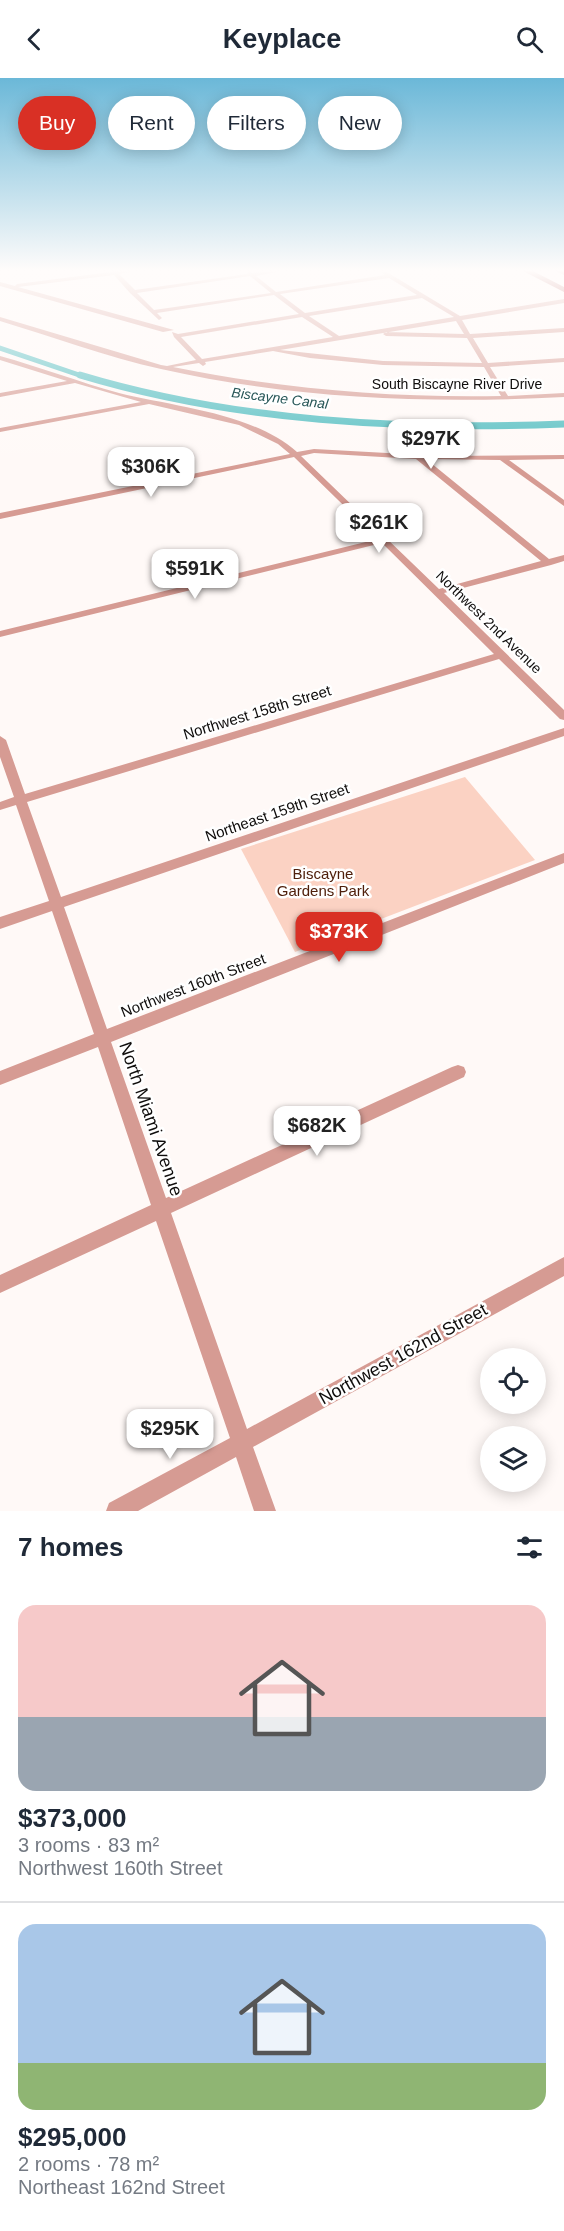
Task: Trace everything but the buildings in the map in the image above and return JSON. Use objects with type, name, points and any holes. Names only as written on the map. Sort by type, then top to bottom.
[{"type":"street","name":"South Biscayne River Drive","points":[[61,337],[163,367],[217,378],[363,396],[431,399],[564,395]]},
{"type":"street","points":[[177,337],[217,378]]},
{"type":"street","points":[[163,367],[336,337]]},
{"type":"street","points":[[470,337],[506,398]]},
{"type":"street","points":[[266,349],[342,360],[486,365],[564,360]]},
{"type":"street","name":"Northwest 2nd Avenue","points":[[0,358],[75,382],[226,419],[260,431],[280,442],[296,454],[564,716]]},
{"type":"street","points":[[0,363],[11,362]]},
{"type":"street","points":[[0,395],[75,382]]},
{"type":"street","points":[[0,430],[152,402]]},
{"type":"street","points":[[0,516],[317,451],[418,457],[564,457]]},
{"type":"street","points":[[418,457],[548,563]]},
{"type":"street","points":[[502,458],[564,504]]},
{"type":"street","points":[[0,634],[384,540]]},
{"type":"street","points":[[437,592],[564,558]]},
{"type":"street","name":"Northwest 158th Street","points":[[0,806],[501,655]]},
{"type":"street","name":"Northeast 159th Street","points":[[0,923],[564,732]]},
{"type":"street","name":"North Miami Avenue","points":[[0,740],[265,1511]]},
{"type":"street","name":"Northwest 160th Street","points":[[0,1078],[564,858]]},
{"type":"street","points":[[0,1284],[458,1072]]},
{"type":"street","name":"Northwest 162nd Street","points":[[117,1511],[564,1266]]},
{"type":"green space","name":"Biscayne Gardens Park","points":[[465,777],[535,860],[295,952],[241,849]]},
{"type":"waterway","name":"Biscayne Canal","points":[[0,348],[85,377]]},
{"type":"waterway","name":"Biscayne Canal","points":[[80,375],[139,391],[259,413],[381,424],[503,426],[564,424]]}]
